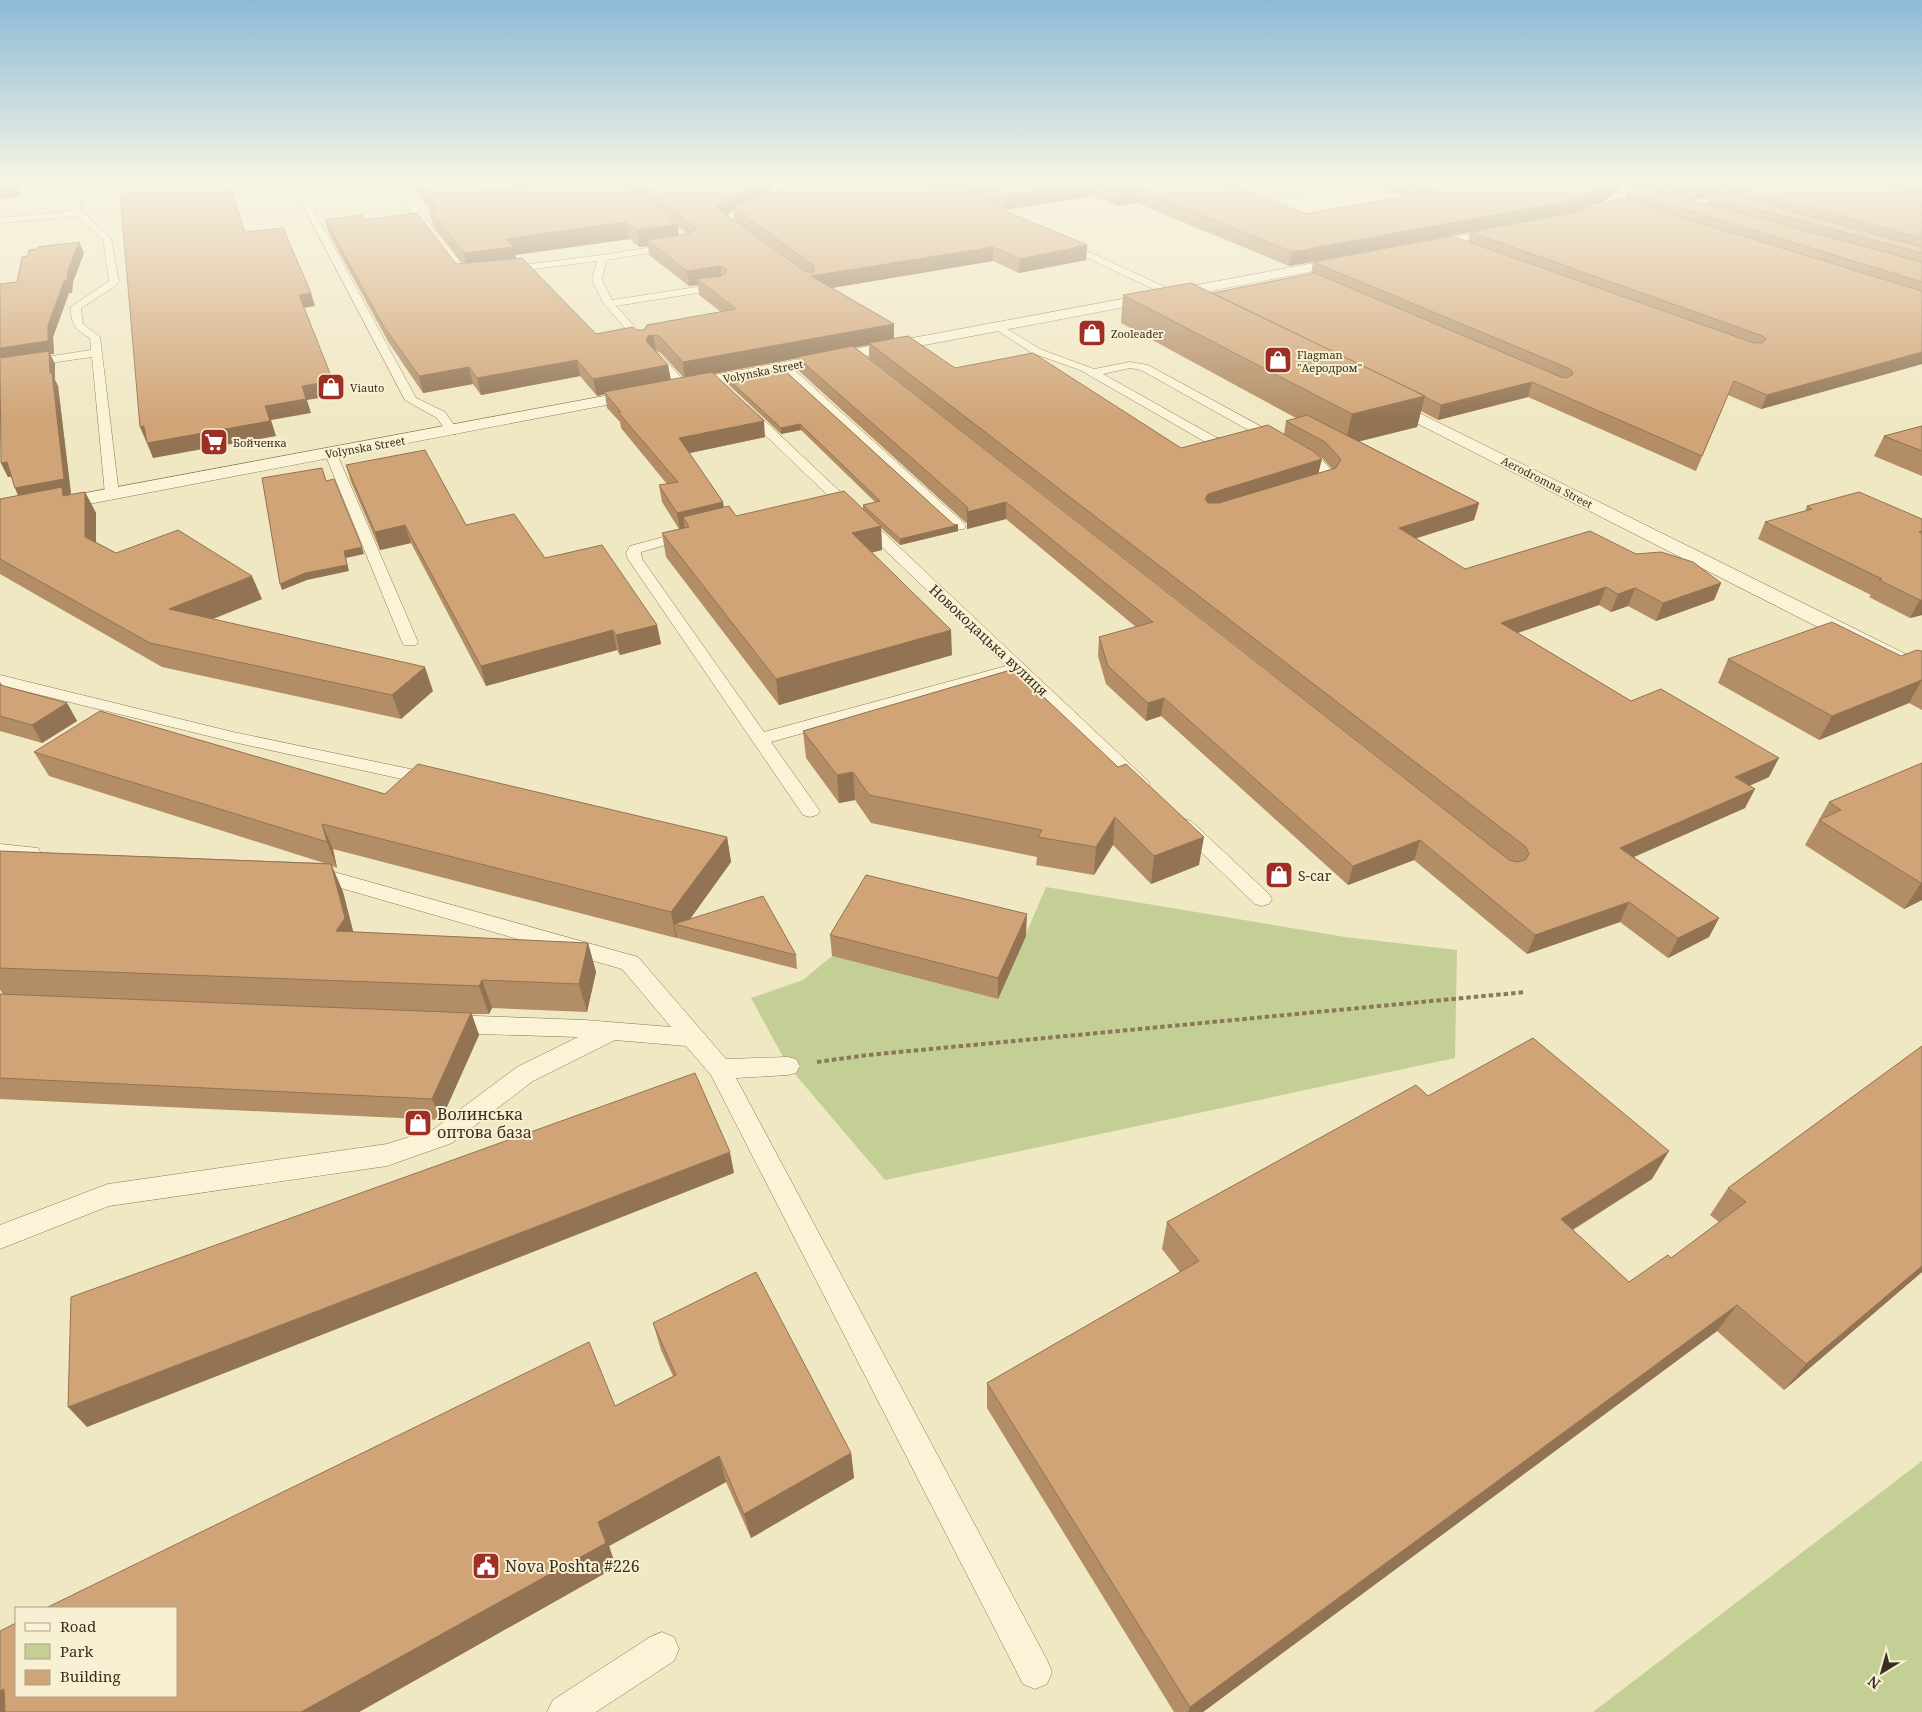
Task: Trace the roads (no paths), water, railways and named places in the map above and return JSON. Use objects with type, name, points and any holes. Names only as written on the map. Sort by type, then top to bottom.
[{"type":"street","name":"Volynska Street","points":[[0,515],[1350,261]]},
{"type":"street","points":[[1172,294],[1200,308]]},
{"type":"street","name":"Aerodromna Street","points":[[1370,393],[1922,671]]},
{"type":"lane","points":[[111,261],[114,282],[76,306],[77,325],[95,337],[112,494]]},
{"type":"lane","points":[[336,261],[411,400],[441,415],[452,431]]},
{"type":"lane","points":[[493,272],[579,261]]},
{"type":"lane","points":[[601,261],[597,280],[609,304],[643,342]]},
{"type":"lane","points":[[1101,261],[1172,294]]},
{"type":"lane","points":[[1292,272],[1307,278]]},
{"type":"lane","points":[[609,304],[722,286]]},
{"type":"lane","points":[[999,327],[1036,351],[1092,372],[1213,442],[1231,443],[1268,435]]},
{"type":"lane","points":[[0,367],[96,353]]},
{"type":"lane","points":[[855,354],[869,365]]},
{"type":"lane","points":[[656,356],[683,386]]},
{"type":"lane","points":[[1092,372],[1130,365],[1144,367],[1316,462],[1329,475],[1326,480],[1299,488]]},
{"type":"lane","points":[[785,367],[959,526]]},
{"type":"lane","name":"Новокодацька вулиця","points":[[715,380],[1154,797]]},
{"type":"lane","points":[[331,454],[410,642]]},
{"type":"lane","points":[[821,503],[840,499]]},
{"type":"lane","points":[[708,530],[643,546],[635,549],[633,553],[810,811]]},
{"type":"lane","points":[[760,739],[1018,668]]},
{"type":"lane","points":[[0,680],[233,737],[447,783]]},
{"type":"lane","points":[[1176,818],[1262,899]]},
{"type":"lane","points":[[0,851],[50,855]]},
{"type":"lane","points":[[287,874],[327,877],[630,963],[720,1069],[1035,1672]]},
{"type":"lane","points":[[426,1023],[612,1031],[691,1037]]},
{"type":"lane","points":[[0,1237],[108,1195],[387,1155],[406,1149],[443,1136],[524,1074],[612,1031]]},
{"type":"lane","points":[[720,1069],[788,1066]]},
{"type":"lane","points":[[566,1712],[662,1648]]},
{"type":"place","name":"Zooleader","points":[[1092,333]]},
{"type":"place","name":"Flagman \"Аеродром\"","points":[[1278,360]]},
{"type":"place","name":"Viauto","points":[[331,387]]},
{"type":"place","name":"Бойченка","points":[[214,442]]},
{"type":"place","name":"S-car","points":[[1279,875]]},
{"type":"place","name":"Волинська оптова база","points":[[418,1123]]},
{"type":"place","name":"Nova Poshta #226","points":[[486,1566]]}]
